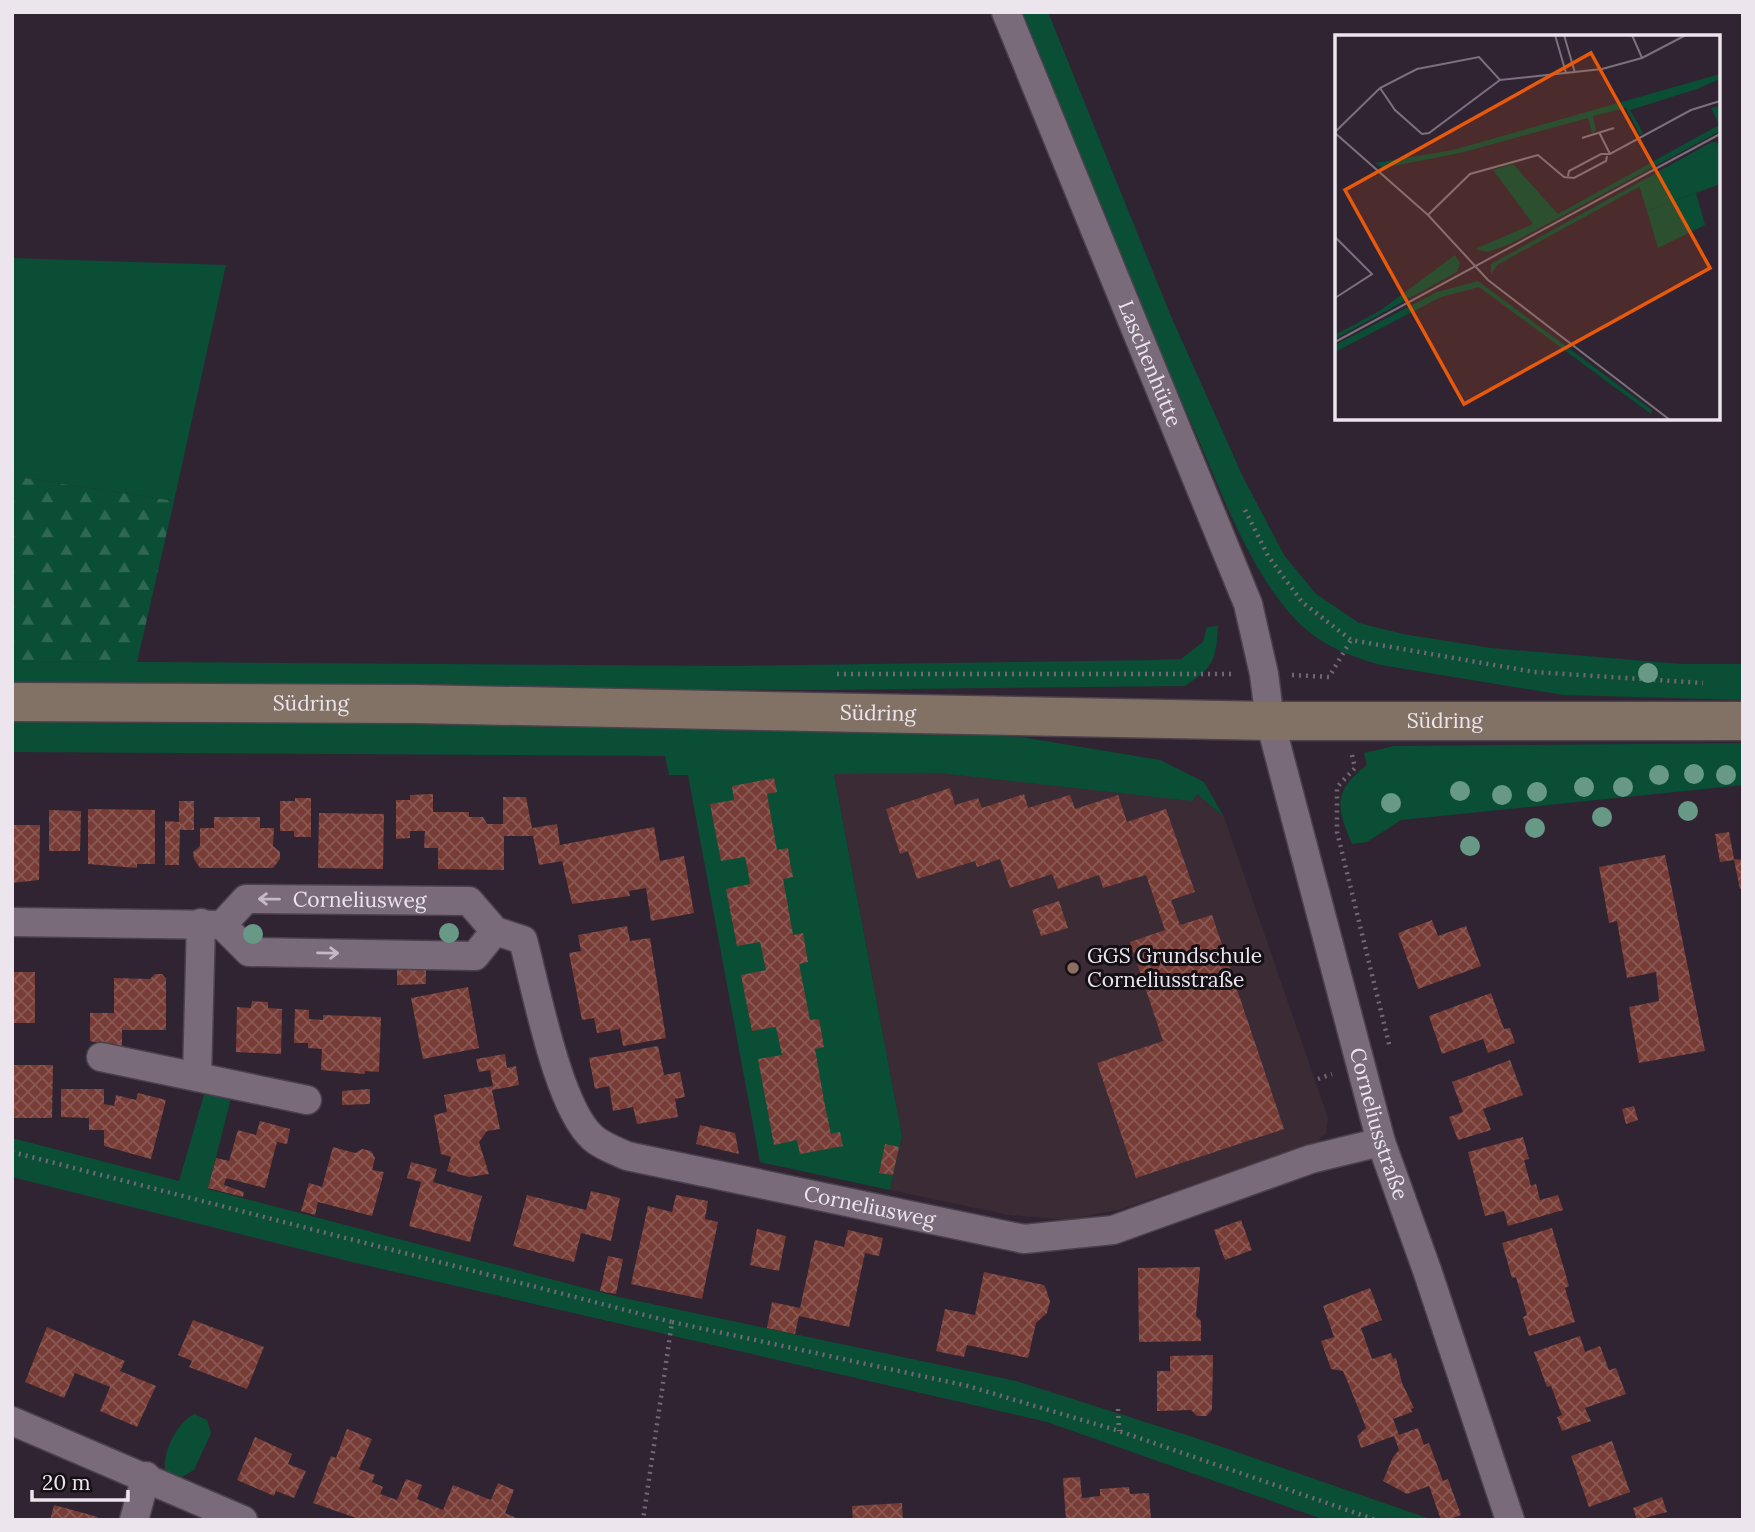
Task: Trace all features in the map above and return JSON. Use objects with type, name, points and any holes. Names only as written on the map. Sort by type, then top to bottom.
[{"type":"main road","name":"Südring","points":[[12,702],[415,704],[1270,721],[1743,721]]},
{"type":"street","name":"Laschenhütte","points":[[1006,12],[1248,604],[1264,674],[1270,721]]},
{"type":"street","name":"Corneliusstraße","points":[[1270,721],[1381,1142],[1428,1273],[1510,1520]]},
{"type":"street","name":"Corneliusweg","points":[[211,924],[246,899],[469,901],[495,931],[523,940],[562,1083],[577,1119],[594,1139],[627,1156],[1024,1239],[1114,1230],[1311,1159],[1381,1142]]},
{"type":"street","points":[[12,922],[211,924],[249,952],[475,956],[495,931]]},
{"type":"street","points":[[197,1077],[211,924]]},
{"type":"street","points":[[101,1057],[307,1100]]},
{"type":"street","points":[[12,1421],[146,1476],[191,1509],[243,1520]]},
{"type":"street","points":[[134,1520],[146,1476]]},
{"type":"path","points":[[1350,640],[1534,672],[1714,683]]},
{"type":"path","points":[[1318,1079],[1392,1056],[1338,832],[1337,788],[1355,768],[1329,677]]},
{"type":"path","points":[[12,1152],[672,1322],[968,1386],[1119,1431],[1376,1520]]},
{"type":"path","points":[[643,1520],[672,1322]]},
{"type":"path","points":[[1118,1409],[1119,1431]]},
{"type":"shaded area","name":"GGS Grundschule Corneliusstraße","points":[[834,773],[939,773],[1197,794],[1224,817],[1328,1118],[1326,1133],[1316,1143],[1122,1209],[1066,1220],[1009,1215],[890,1190],[902,1136]]},
{"type":"green space","points":[[1019,12],[1048,12],[1170,314],[1243,477],[1284,555],[1316,594],[1359,623],[1403,634],[1491,648],[1681,664],[1743,664],[1743,700],[1563,695],[1381,665],[1354,657],[1330,645],[1297,621],[1258,568],[1234,522],[1126,272]]},
{"type":"green space","points":[[12,258],[226,265],[174,501],[12,476]]},
{"type":"green space","points":[[12,476],[174,501],[137,662],[12,661]]},
{"type":"green space","points":[[1218,626],[1212,662],[1185,686],[819,690],[12,685],[12,661],[735,666],[1181,659],[1203,642],[1207,627]]},
{"type":"green space","points":[[12,718],[693,722],[1021,737],[1160,760],[1204,782],[1224,817],[1197,794],[1192,801],[939,773],[834,774],[902,1136],[890,1190],[760,1162],[688,775],[669,775],[665,756],[12,752]]},
{"type":"green space","points":[[1743,743],[1743,785],[1401,820],[1367,842],[1352,844],[1341,810],[1343,792],[1348,783],[1367,765],[1364,753],[1394,746]]},
{"type":"green space","points":[[206,1088],[232,1094],[208,1189],[619,1297],[1016,1381],[1202,1440],[1433,1520],[1325,1520],[1047,1422],[352,1262],[12,1177],[12,1138],[179,1181]]},
{"type":"green space","points":[[194,1414],[207,1420],[211,1433],[194,1470],[182,1477],[165,1470],[166,1454],[177,1431]]},
{"type":"building","points":[[774,778],[777,792],[767,794],[777,850],[788,848],[793,877],[783,879],[793,935],[803,933],[808,962],[799,964],[810,1020],[819,1019],[824,1047],[815,1049],[825,1106],[831,1134],[840,1132],[843,1146],[800,1154],[797,1140],[774,1145],[758,1059],[782,1055],[776,1027],[752,1031],[741,975],[766,970],[760,942],[737,946],[726,889],[750,884],[748,871],[745,857],[721,861],[710,804],[734,800],[732,786]]},
{"type":"building","points":[[950,788],[955,805],[978,798],[982,808],[1024,794],[1028,808],[1070,795],[1075,809],[1118,795],[1127,822],[1166,809],[1195,892],[1171,900],[1180,925],[1212,915],[1284,1129],[1136,1178],[1097,1063],[1163,1041],[1130,942],[1165,930],[1146,875],[1103,888],[1099,875],[1058,889],[1052,874],[1010,888],[1000,859],[977,867],[975,861],[917,879],[908,851],[900,854],[886,809]]},
{"type":"building","points":[[433,794],[433,812],[469,812],[469,817],[483,817],[487,824],[503,824],[503,797],[526,797],[532,828],[557,824],[560,845],[654,827],[660,861],[684,856],[694,913],[651,921],[646,888],[629,891],[630,896],[572,904],[562,861],[539,865],[533,836],[504,836],[504,870],[438,869],[438,848],[424,848],[425,831],[410,831],[410,838],[396,839],[396,800],[410,800],[410,795]]},
{"type":"building","points":[[295,798],[311,798],[311,837],[294,837],[294,831],[280,831],[280,801],[295,801]]},
{"type":"building","points":[[179,801],[194,801],[194,830],[180,830],[179,865],[165,865],[165,821],[179,822]]},
{"type":"building","points":[[88,809],[155,810],[155,864],[137,864],[137,868],[88,864]]},
{"type":"building","points":[[49,810],[81,811],[80,851],[49,851]]},
{"type":"building","points":[[319,813],[384,814],[383,869],[318,868]]},
{"type":"building","points":[[214,817],[260,817],[260,828],[274,828],[273,846],[280,852],[280,859],[273,868],[200,868],[193,852],[200,846],[200,828],[214,828]]},
{"type":"building","points":[[12,825],[40,825],[39,880],[12,883]]},
{"type":"building","points":[[1729,832],[1734,859],[1743,860],[1743,889],[1740,889],[1734,860],[1720,862],[1715,834]]},
{"type":"building","points":[[1665,855],[1705,1051],[1639,1063],[1629,1007],[1659,1001],[1656,972],[1627,978],[1617,921],[1609,923],[1599,867]]},
{"type":"building","points":[[1059,901],[1068,928],[1041,936],[1032,910]]},
{"type":"building","points":[[1432,920],[1438,936],[1466,926],[1481,966],[1418,989],[1398,933]]},
{"type":"building","points":[[627,926],[630,941],[650,938],[666,1038],[623,1046],[620,1029],[597,1033],[594,1018],[582,1020],[569,953],[581,951],[578,935]]},
{"type":"building","points":[[397,970],[426,970],[426,984],[397,985]]},
{"type":"building","points":[[12,972],[35,972],[35,1023],[12,1023]]},
{"type":"building","points":[[155,974],[162,974],[166,979],[166,1030],[122,1030],[122,1048],[90,1041],[90,1013],[114,1013],[114,978],[150,979]]},
{"type":"building","points":[[468,987],[479,1048],[423,1059],[411,998]]},
{"type":"building","points":[[1491,993],[1504,1029],[1510,1028],[1515,1043],[1488,1053],[1483,1039],[1442,1054],[1429,1016]]},
{"type":"building","points":[[252,1001],[268,1002],[268,1008],[282,1009],[281,1054],[236,1052],[237,1007],[251,1008]]},
{"type":"building","points":[[295,1009],[309,1010],[309,1019],[323,1020],[323,1015],[381,1017],[379,1072],[365,1071],[365,1074],[321,1070],[322,1049],[308,1048],[308,1043],[294,1043]]},
{"type":"building","points":[[658,1046],[664,1075],[680,1072],[685,1097],[675,1099],[678,1117],[637,1124],[633,1107],[613,1111],[609,1086],[595,1089],[589,1058]]},
{"type":"building","points":[[505,1054],[507,1068],[516,1066],[519,1085],[492,1090],[500,1129],[487,1131],[479,1142],[489,1174],[469,1177],[447,1171],[451,1157],[441,1154],[434,1115],[447,1112],[444,1095],[493,1086],[490,1070],[479,1072],[476,1059]]},
{"type":"building","points":[[1510,1060],[1523,1095],[1483,1109],[1491,1130],[1458,1140],[1449,1117],[1463,1112],[1452,1082]]},
{"type":"building","points":[[12,1065],[53,1065],[52,1118],[12,1118]]},
{"type":"building","points":[[61,1089],[104,1089],[104,1104],[114,1106],[116,1095],[136,1100],[138,1093],[166,1100],[151,1159],[104,1146],[104,1130],[89,1130],[89,1118],[61,1117]]},
{"type":"building","points":[[370,1089],[370,1104],[342,1105],[342,1091]]},
{"type":"building","points":[[1634,1106],[1638,1120],[1626,1124],[1622,1109]]},
{"type":"building","points":[[260,1121],[290,1129],[287,1144],[277,1142],[265,1188],[226,1178],[224,1185],[244,1192],[243,1197],[208,1188],[216,1158],[229,1161],[238,1130],[256,1135]]},
{"type":"building","points":[[700,1125],[735,1133],[739,1154],[696,1144]]},
{"type":"building","points":[[1523,1137],[1529,1159],[1524,1160],[1531,1186],[1536,1184],[1540,1200],[1558,1195],[1563,1210],[1508,1226],[1504,1211],[1485,1216],[1468,1152]]},
{"type":"building","points":[[885,1144],[899,1147],[893,1175],[879,1173]]},
{"type":"building","points":[[333,1147],[355,1153],[362,1149],[371,1151],[375,1158],[372,1170],[384,1172],[372,1216],[318,1202],[315,1215],[301,1211],[309,1183],[322,1187]]},
{"type":"building","points":[[411,1162],[437,1169],[433,1182],[482,1196],[470,1242],[409,1226],[421,1182],[407,1178]]},
{"type":"building","points":[[591,1191],[620,1198],[611,1241],[581,1233],[574,1262],[513,1246],[527,1195],[586,1210]]},
{"type":"building","points":[[676,1195],[708,1201],[705,1219],[718,1222],[702,1299],[631,1284],[648,1206],[672,1212]]},
{"type":"building","points":[[1241,1220],[1252,1250],[1225,1260],[1214,1230]]},
{"type":"building","points":[[1552,1228],[1569,1286],[1565,1288],[1575,1322],[1529,1336],[1523,1317],[1527,1315],[1516,1277],[1512,1278],[1502,1243]]},
{"type":"building","points":[[757,1229],[786,1236],[779,1271],[750,1265]]},
{"type":"building","points":[[848,1230],[883,1238],[879,1256],[865,1253],[849,1327],[799,1316],[795,1334],[767,1328],[772,1302],[800,1308],[815,1240],[844,1247]]},
{"type":"building","points":[[608,1256],[623,1259],[616,1294],[600,1291]]},
{"type":"building","points":[[1200,1267],[1196,1316],[1201,1321],[1201,1341],[1139,1342],[1138,1268]]},
{"type":"building","points":[[984,1272],[1044,1285],[1050,1301],[1047,1313],[1036,1323],[1028,1358],[967,1345],[964,1357],[936,1351],[945,1309],[975,1315]]},
{"type":"building","points":[[1370,1288],[1382,1320],[1361,1328],[1372,1359],[1391,1353],[1393,1359],[1396,1358],[1402,1383],[1414,1408],[1411,1409],[1412,1412],[1393,1419],[1399,1435],[1418,1428],[1424,1445],[1429,1443],[1443,1481],[1448,1479],[1461,1515],[1448,1520],[1441,1520],[1429,1486],[1407,1494],[1383,1481],[1393,1457],[1399,1450],[1394,1436],[1361,1448],[1357,1436],[1366,1428],[1343,1371],[1331,1369],[1321,1341],[1334,1337],[1323,1306]]},
{"type":"building","points":[[193,1320],[264,1347],[247,1389],[189,1367],[192,1361],[178,1355]]},
{"type":"building","points":[[47,1327],[125,1361],[120,1371],[156,1386],[137,1427],[100,1411],[110,1387],[75,1373],[64,1398],[25,1382]]},
{"type":"building","points":[[1580,1336],[1585,1352],[1600,1346],[1609,1370],[1616,1368],[1626,1394],[1585,1408],[1591,1421],[1562,1431],[1557,1417],[1562,1415],[1551,1386],[1547,1387],[1534,1352]]},
{"type":"building","points":[[1213,1355],[1212,1410],[1206,1416],[1197,1416],[1191,1410],[1157,1411],[1157,1371],[1170,1371],[1170,1356]]},
{"type":"building","points":[[347,1429],[372,1439],[359,1469],[375,1475],[372,1482],[383,1487],[380,1494],[397,1500],[406,1479],[422,1485],[417,1499],[443,1510],[453,1485],[491,1500],[498,1483],[514,1490],[505,1513],[521,1520],[362,1520],[313,1503],[331,1456],[336,1458]]},
{"type":"building","points":[[255,1437],[292,1454],[288,1464],[306,1471],[294,1498],[276,1491],[274,1496],[237,1480]]},
{"type":"building","points":[[1612,1441],[1630,1492],[1589,1507],[1571,1456]]},
{"type":"building","points":[[1080,1477],[1082,1498],[1100,1496],[1100,1489],[1129,1487],[1130,1494],[1149,1493],[1151,1520],[1066,1520],[1063,1478]]},
{"type":"building","points":[[1662,1497],[1667,1512],[1637,1520],[1633,1508]]},
{"type":"building","points":[[902,1503],[903,1520],[853,1520],[852,1506]]},
{"type":"building","points":[[54,1505],[98,1517],[97,1520],[50,1520]]},
{"type":"place","name":"GGS Grundschule Corneliusstraße","points":[[1073,968]]}]
